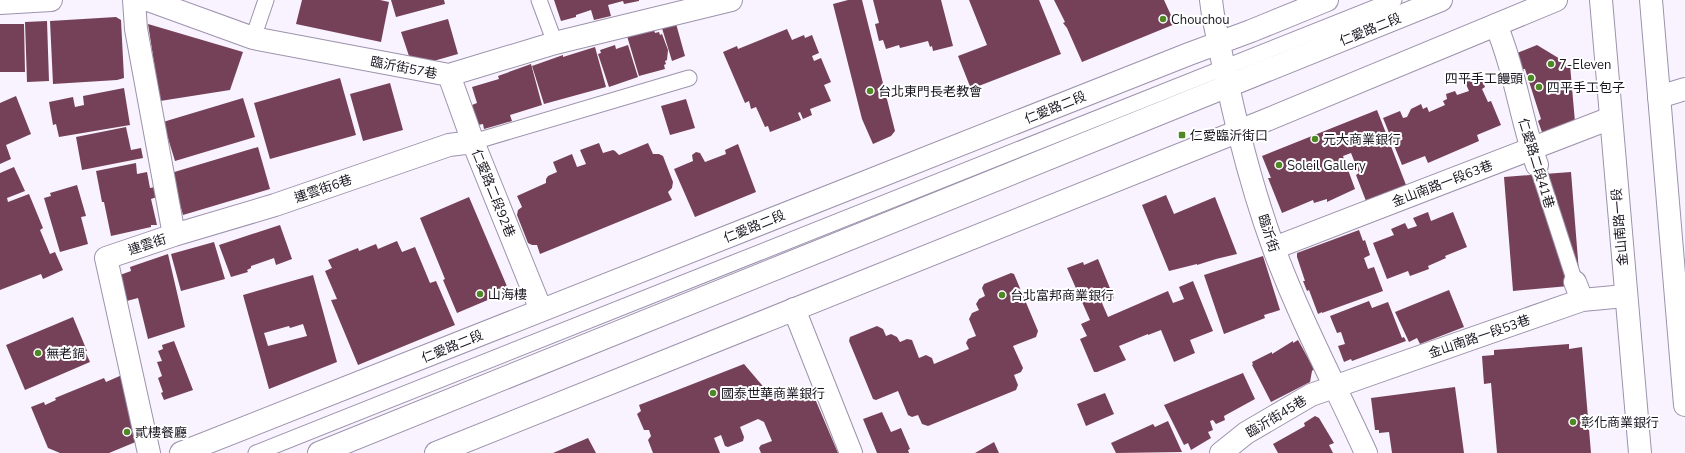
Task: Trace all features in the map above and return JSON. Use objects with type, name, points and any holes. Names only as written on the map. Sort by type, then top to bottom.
[{"type":"main road","points":[[0,3],[51,0]]},
{"type":"main road","name":"連雲街","points":[[134,0],[136,29],[174,235],[106,258],[149,453]]},
{"type":"main road","name":"臨沂街57巷","points":[[148,0],[253,38],[449,75],[555,43],[731,0]]},
{"type":"main road","name":"臨沂街","points":[[1211,0],[1212,15],[1238,131],[1274,248],[1300,314],[1366,453]]},
{"type":"main road","name":"仁愛路二段","points":[[181,453],[1326,0]]},
{"type":"main road","name":"仁愛路二段","points":[[319,453],[1226,77],[1441,0]]},
{"type":"main road","points":[[436,453],[1238,131],[1556,0]]},
{"type":"main road","name":"金山南路一段","points":[[1601,0],[1625,296],[1640,453]]},
{"type":"main road","points":[[1651,0],[1659,97],[1680,283],[1685,405]]},
{"type":"main road","name":"仁愛路二段41巷","points":[[1496,26],[1504,45],[1534,157]]},
{"type":"main road","name":"仁愛路二段92巷","points":[[449,75],[473,142],[541,310]]},
{"type":"main road","points":[[1659,97],[1685,89]]},
{"type":"main road","name":"金山南路一段63巷","points":[[1274,248],[1534,157],[1611,118]]},
{"type":"main road","name":"連雲街6巷","points":[[174,235],[275,205],[449,144],[473,142]]},
{"type":"main road","name":"金山南路一段53巷","points":[[1335,386],[1578,291],[1625,296]]},
{"type":"main road","points":[[794,309],[851,453]]},
{"type":"main road","name":"臨沂街45巷","points":[[1221,453],[1246,433],[1310,395],[1335,386]]},
{"type":"lane","points":[[253,38],[266,0]]},
{"type":"lane","points":[[539,0],[555,43]]},
{"type":"lane","points":[[256,453],[1226,77],[1394,0]]},
{"type":"lane","points":[[473,142],[689,78]]},
{"type":"lane","name":"仁愛路二段41巷","points":[[1534,157],[1578,291]]},
{"type":"building","points":[[302,0],[380,0],[389,2],[381,42],[296,24]]},
{"type":"building","points":[[391,0],[444,0],[445,4],[396,17]]},
{"type":"building","points":[[554,0],[639,1],[624,4],[623,1],[608,5],[611,16],[594,20],[591,10],[576,15],[576,17],[561,21]]},
{"type":"building","name":"台北東門長老教會","points":[[848,0],[862,0],[895,131],[891,136],[873,144],[862,119],[833,4]]},
{"type":"building","points":[[873,0],[941,0],[953,46],[933,51],[932,46],[930,47],[928,41],[900,48],[899,45],[886,49],[883,40],[879,41],[875,24],[879,23]]},
{"type":"building","points":[[969,0],[1039,0],[1061,54],[971,89],[958,56],[987,45]]},
{"type":"building","points":[[1054,0],[1164,0],[1175,24],[1082,62],[1067,28],[1063,23],[1065,22]]},
{"type":"building","points":[[116,17],[121,20],[124,78],[117,80],[53,84],[50,21]]},
{"type":"building","points":[[448,19],[458,54],[430,62],[409,56],[401,32]]},
{"type":"building","points":[[675,20],[685,56],[672,61],[661,25]]},
{"type":"building","points":[[47,21],[49,81],[27,82],[25,22]]},
{"type":"building","points":[[0,24],[24,24],[25,72],[0,72]]},
{"type":"building","points":[[148,24],[243,52],[230,90],[160,101]]},
{"type":"building","points":[[653,27],[655,33],[659,32],[660,35],[662,34],[668,50],[667,60],[665,61],[666,64],[664,65],[665,69],[639,76],[627,36]]},
{"type":"building","points":[[787,29],[792,40],[804,35],[805,38],[812,35],[819,53],[812,56],[814,61],[821,58],[831,82],[824,85],[831,101],[810,109],[812,115],[803,119],[800,112],[798,113],[801,120],[770,132],[768,126],[765,127],[756,107],[751,109],[749,101],[745,103],[723,52],[737,46],[738,49]]},
{"type":"building","points":[[615,45],[616,49],[628,45],[638,77],[609,87],[598,54],[601,53],[600,50]]},
{"type":"building","points":[[1537,45],[1570,65],[1575,122],[1543,135],[1538,121],[1541,119],[1525,69],[1522,69],[1517,53]]},
{"type":"building","points":[[595,47],[606,87],[544,104],[532,66],[563,55],[563,57]]},
{"type":"building","points":[[531,64],[542,105],[510,115],[512,121],[484,129],[483,124],[478,125],[472,105],[477,103],[472,87],[499,79],[498,76]]},
{"type":"building","points":[[1478,73],[1485,87],[1482,89],[1488,102],[1491,101],[1501,125],[1477,135],[1479,141],[1428,163],[1425,156],[1402,165],[1383,118],[1400,111],[1403,118],[1407,117],[1411,109],[1421,104],[1423,109],[1427,107],[1429,112],[1445,105],[1443,101],[1447,99],[1446,94],[1455,91],[1457,95],[1469,91],[1465,82]]},
{"type":"building","points":[[340,78],[356,135],[270,159],[254,103]]},
{"type":"building","points":[[390,83],[403,130],[363,141],[350,94]]},
{"type":"building","points":[[124,88],[130,125],[59,137],[56,124],[53,125],[49,102],[73,97],[75,107],[84,105],[83,96]]},
{"type":"building","points":[[16,96],[31,134],[6,145],[11,159],[0,164],[0,103]]},
{"type":"building","points":[[243,98],[255,137],[175,161],[163,122]]},
{"type":"building","points":[[686,99],[695,128],[670,135],[661,106]]},
{"type":"building","points":[[1377,110],[1406,185],[1366,201],[1356,175],[1359,173],[1351,153],[1343,156],[1355,189],[1327,202],[1327,199],[1314,203],[1313,200],[1282,213],[1268,178],[1271,178],[1262,156]]},
{"type":"building","points":[[126,127],[131,150],[141,148],[143,158],[82,170],[76,137]]},
{"type":"building","points":[[599,143],[603,153],[613,150],[619,155],[648,143],[653,154],[663,156],[673,182],[672,188],[668,192],[672,200],[540,254],[537,245],[528,243],[517,215],[518,210],[522,207],[517,196],[546,183],[548,176],[557,172],[553,162],[572,154],[577,167],[586,164],[580,150]]},
{"type":"building","points":[[738,144],[756,192],[695,217],[674,169],[693,161],[692,155],[696,152],[700,153],[705,162],[726,154],[725,150]]},
{"type":"building","points":[[258,147],[270,189],[183,215],[171,173]]},
{"type":"building","points":[[136,163],[137,174],[147,172],[150,188],[155,187],[157,197],[151,199],[157,225],[151,225],[151,227],[111,236],[96,171]]},
{"type":"building","points":[[14,167],[25,191],[7,198],[8,202],[29,194],[43,228],[40,230],[50,254],[55,252],[63,270],[43,279],[41,274],[0,290],[0,173]]},
{"type":"building","points":[[1571,172],[1580,285],[1513,291],[1504,177]]},
{"type":"building","points":[[77,185],[86,216],[81,217],[88,244],[60,252],[44,198],[51,196],[50,193]]},
{"type":"building","points":[[1166,195],[1174,214],[1215,197],[1237,254],[1169,271],[1142,205]]},
{"type":"building","points":[[469,197],[509,291],[457,313],[420,218]]},
{"type":"building","points":[[1428,212],[1431,221],[1453,212],[1467,247],[1445,256],[1446,258],[1428,266],[1429,269],[1410,276],[1408,271],[1387,279],[1373,243],[1394,235],[1391,229],[1405,223],[1408,229],[1417,226],[1413,218]]},
{"type":"building","points":[[280,225],[292,259],[276,265],[274,258],[251,266],[251,268],[247,270],[248,272],[231,277],[219,245]]},
{"type":"building","points":[[1359,230],[1363,241],[1365,240],[1370,255],[1364,258],[1368,269],[1374,267],[1383,291],[1318,314],[1309,290],[1307,291],[1303,281],[1305,281],[1297,253]]},
{"type":"building","points":[[397,241],[402,252],[415,247],[430,283],[436,281],[455,325],[358,365],[331,300],[337,299],[325,271],[332,268],[328,260],[358,248],[359,251],[376,244],[378,249]]},
{"type":"building","points":[[214,242],[225,279],[181,291],[171,254]]},
{"type":"building","points":[[168,254],[185,327],[148,339],[138,298],[123,302],[120,275],[131,271],[130,267]]},
{"type":"building","points":[[1263,256],[1280,310],[1264,315],[1265,318],[1224,334],[1204,275]]},
{"type":"building","points":[[1098,259],[1114,298],[1102,303],[1108,317],[1168,291],[1173,303],[1184,299],[1179,287],[1193,281],[1213,331],[1190,340],[1195,353],[1174,362],[1161,330],[1148,334],[1119,346],[1126,360],[1094,372],[1080,339],[1087,336],[1081,324],[1090,320],[1067,268],[1083,262],[1084,265]]},
{"type":"building","points":[[1011,273],[1014,274],[1038,331],[1036,337],[1013,346],[1023,368],[1021,372],[1014,375],[1018,385],[1016,390],[928,426],[922,424],[918,415],[912,417],[908,415],[898,391],[876,400],[873,399],[849,341],[850,337],[877,326],[883,329],[886,336],[891,334],[897,337],[900,342],[907,339],[912,340],[919,358],[926,355],[932,358],[934,364],[969,349],[966,343],[968,339],[976,336],[969,319],[972,313],[979,310],[976,304],[979,299],[985,296],[982,288],[984,284]]},
{"type":"building","points":[[313,275],[337,362],[269,389],[243,295]],"holes":[[[303,324],[307,336],[268,346],[264,333]]]},
{"type":"building","points":[[1449,290],[1464,327],[1420,344],[1417,338],[1409,342],[1395,312]]},
{"type":"building","points":[[1369,301],[1372,308],[1388,302],[1402,338],[1404,337],[1406,341],[1352,361],[1351,359],[1344,362],[1338,346],[1345,344],[1341,332],[1337,333],[1330,316]]},
{"type":"building","points":[[73,317],[90,362],[25,390],[6,345]]},
{"type":"building","points":[[1298,340],[1314,369],[1312,371],[1310,382],[1271,402],[1252,365],[1252,362],[1272,352],[1272,354],[1293,341],[1293,343]]},
{"type":"building","points":[[174,341],[193,390],[164,400],[158,378],[162,376],[157,362],[162,361],[158,351],[163,349],[162,345]]},
{"type":"building","points":[[1569,344],[1569,349],[1582,347],[1591,453],[1497,453],[1491,383],[1484,384],[1482,356],[1494,355],[1494,350]]},
{"type":"building","points":[[744,364],[767,391],[778,395],[777,396],[813,394],[838,453],[761,453],[759,448],[761,445],[772,441],[764,422],[758,419],[740,427],[744,437],[743,441],[728,447],[725,446],[721,435],[714,438],[720,453],[653,453],[648,440],[651,436],[649,430],[644,430],[637,414],[641,411],[639,405]]},
{"type":"building","points":[[1243,373],[1255,399],[1224,416],[1225,420],[1216,424],[1213,420],[1210,421],[1213,430],[1208,432],[1211,438],[1191,450],[1188,443],[1184,445],[1164,405]]},
{"type":"building","points":[[122,375],[138,441],[109,453],[60,453],[48,448],[31,407],[44,402],[45,405],[56,400],[55,398],[104,378],[106,382]]},
{"type":"building","points":[[1455,387],[1464,453],[1392,453],[1389,432],[1379,433],[1379,430],[1375,430],[1371,398]]},
{"type":"building","points":[[1105,393],[1114,414],[1086,426],[1077,404]]},
{"type":"building","points":[[882,412],[891,432],[901,428],[910,449],[908,450],[909,453],[877,453],[863,419]]},
{"type":"building","points":[[1315,416],[1319,418],[1334,443],[1329,445],[1333,453],[1278,453],[1273,444],[1305,426],[1304,423]]},
{"type":"building","points":[[1168,421],[1182,452],[1116,453],[1111,443],[1153,424],[1155,427]]},
{"type":"building","points":[[588,438],[596,453],[553,453]]},
{"type":"building","points":[[994,442],[999,453],[975,453]]},
{"type":"place","name":"Chouchou","points":[[1163,19]]},
{"type":"place","name":"7-Eleven","points":[[1551,64]]},
{"type":"place","name":"四平手工饅頭","points":[[1531,78]]},
{"type":"place","name":"四平手工包子","points":[[1539,87]]},
{"type":"place","name":"台北東門長老教會","points":[[870,91]]},
{"type":"place","name":"仁愛臨沂街口","points":[[1182,135]]},
{"type":"place","name":"元大商業銀行","points":[[1315,139]]},
{"type":"place","name":"Soleil Gallery","points":[[1279,165]]},
{"type":"place","name":"山海樓","points":[[480,294]]},
{"type":"place","name":"台北富邦商業銀行","points":[[1002,295]]},
{"type":"place","name":"無老鍋","points":[[38,353]]},
{"type":"place","name":"國泰世華商業銀行","points":[[713,393]]},
{"type":"place","name":"彰化商業銀行","points":[[1573,422]]},
{"type":"place","name":"貳樓餐廳","points":[[127,432]]}]
